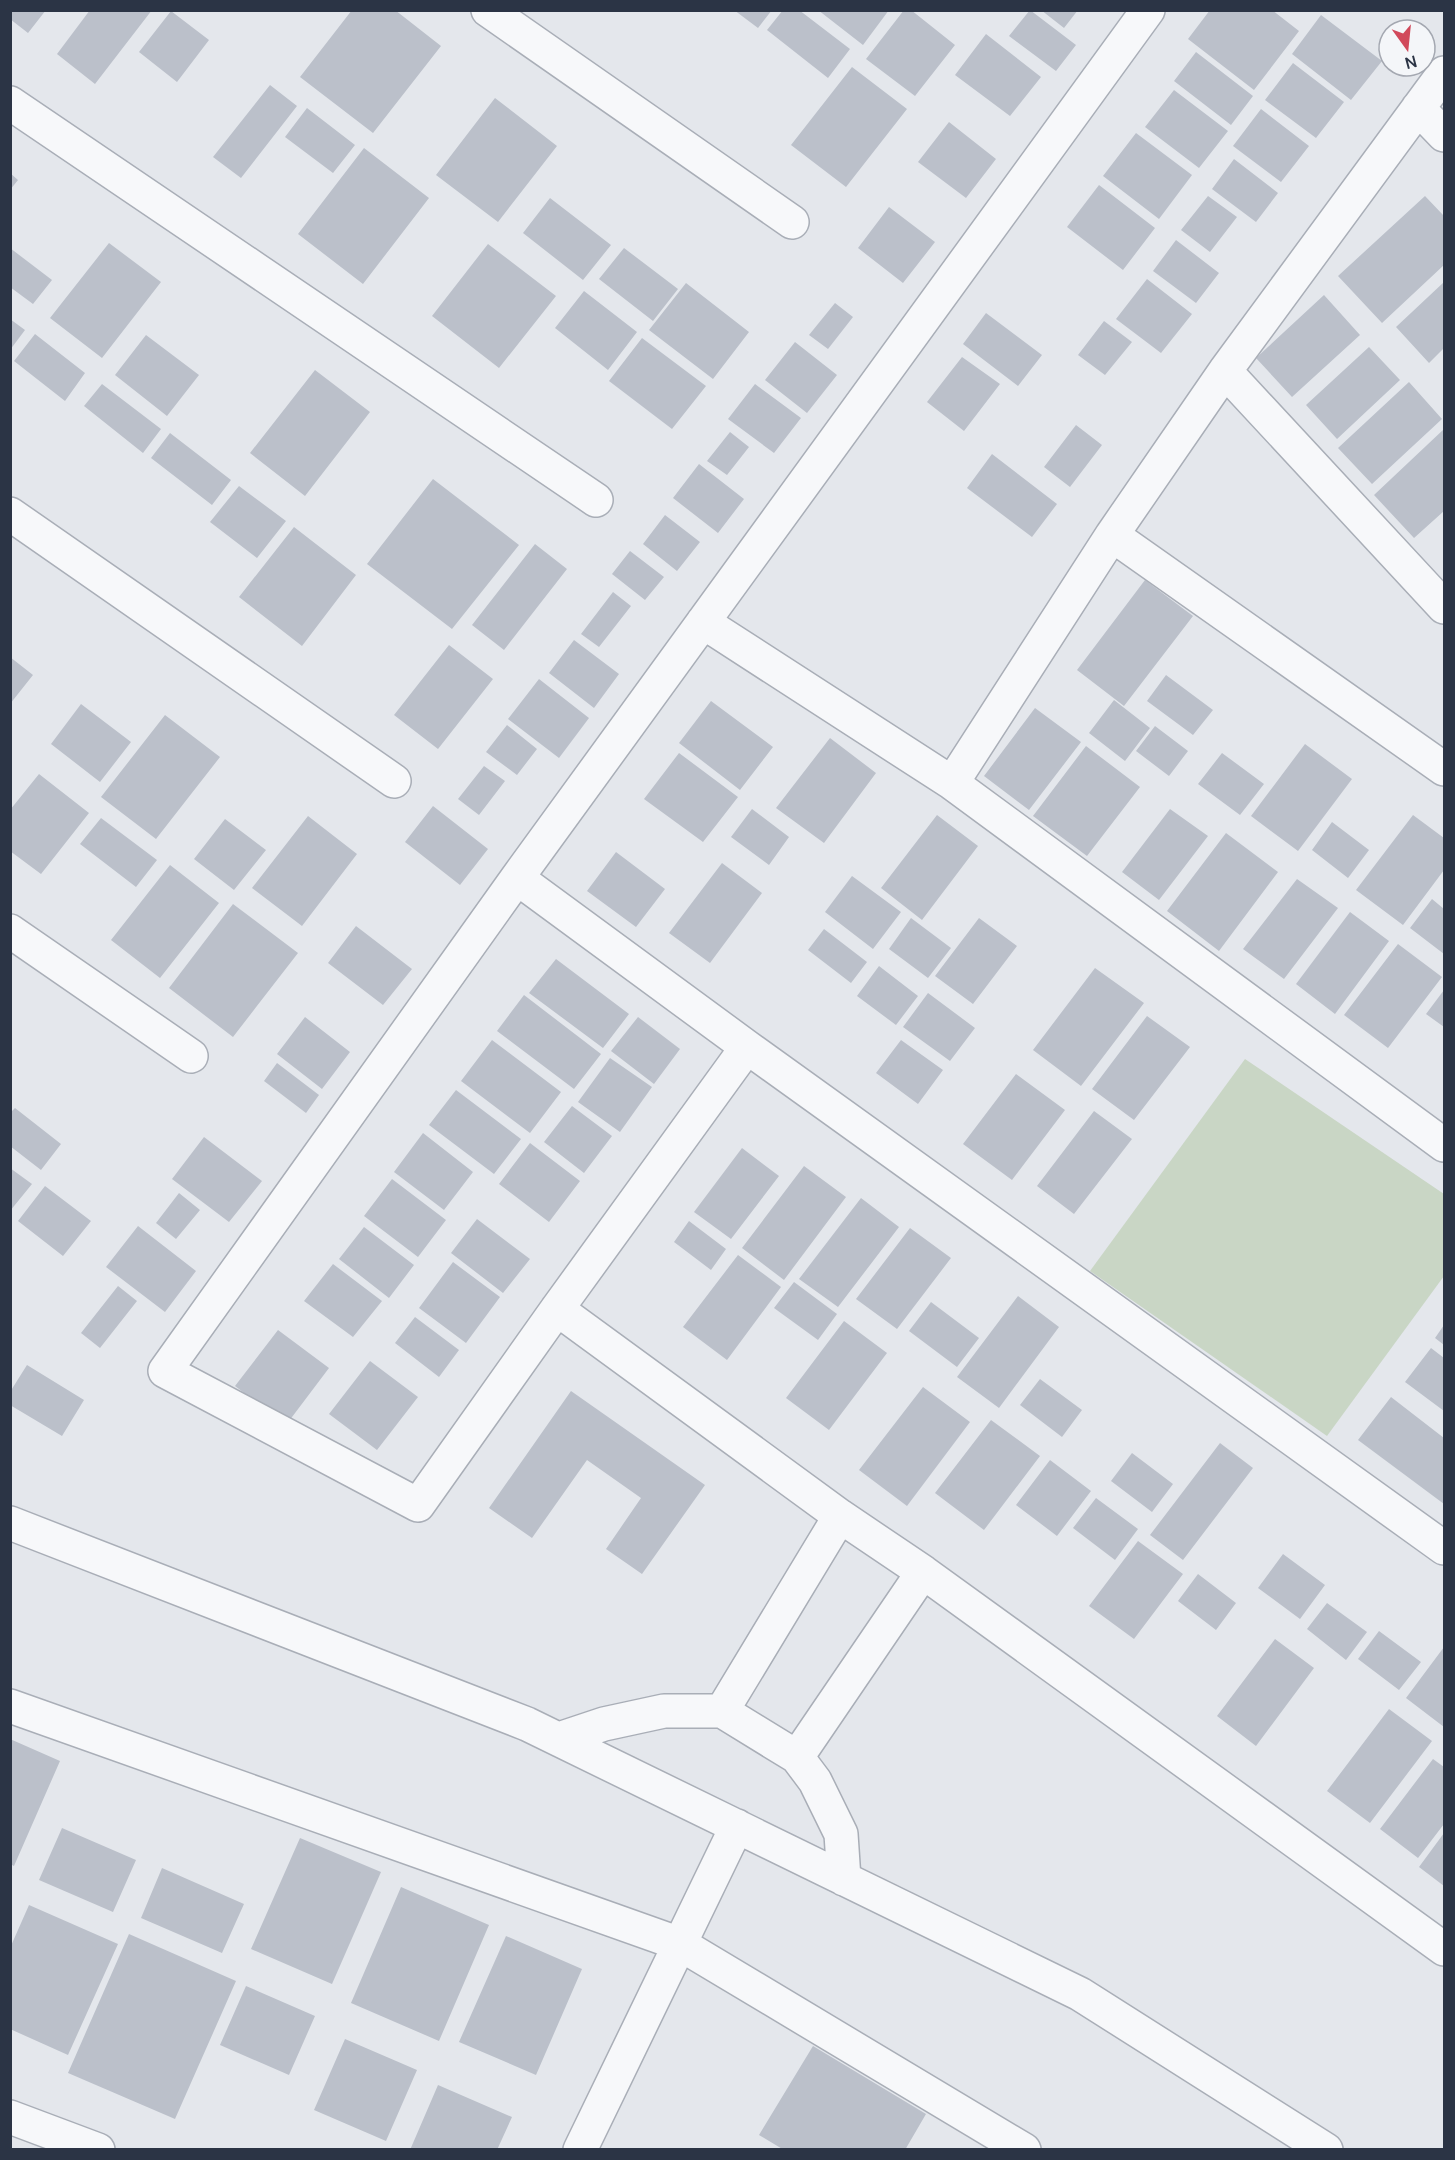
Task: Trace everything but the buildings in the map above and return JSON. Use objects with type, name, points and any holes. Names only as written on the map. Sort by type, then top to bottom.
[{"type":"street","points":[[488,10],[792,222]]},
{"type":"street","points":[[747,1047],[418,1505],[165,1371],[517,878],[1148,10]]},
{"type":"street","points":[[952,783],[1112,535],[1225,371],[1444,73]]},
{"type":"street","points":[[10,103],[596,500]]},
{"type":"street","points":[[1418,108],[1444,135]]},
{"type":"street","points":[[1225,371],[1444,607]]},
{"type":"street","points":[[10,514],[394,781]]},
{"type":"street","points":[[1112,535],[1444,769]]},
{"type":"street","points":[[703,622],[952,783],[1444,1145]]},
{"type":"street","points":[[517,878],[747,1047],[1444,1548]]},
{"type":"street","points":[[10,931],[191,1056]]},
{"type":"street","points":[[557,1309],[840,1516],[923,1572],[1444,1949]]},
{"type":"street","points":[[722,1710],[840,1516]]},
{"type":"street","points":[[10,1523],[516,1720],[559,1739],[1080,1994],[1326,2150]]},
{"type":"street","points":[[797,1757],[923,1572]]},
{"type":"street","points":[[10,1706],[680,1944],[1024,2150]]},
{"type":"street","points":[[559,1739],[604,1724],[664,1710],[722,1710],[797,1757],[815,1780],[841,1834],[844,1879]]},
{"type":"street","points":[[580,2150],[737,1826]]},
{"type":"street","points":[[10,2117],[98,2150]]},
{"type":"green space","points":[[1245,1059],[1444,1194],[1444,1276],[1327,1436],[1090,1271]]}]
